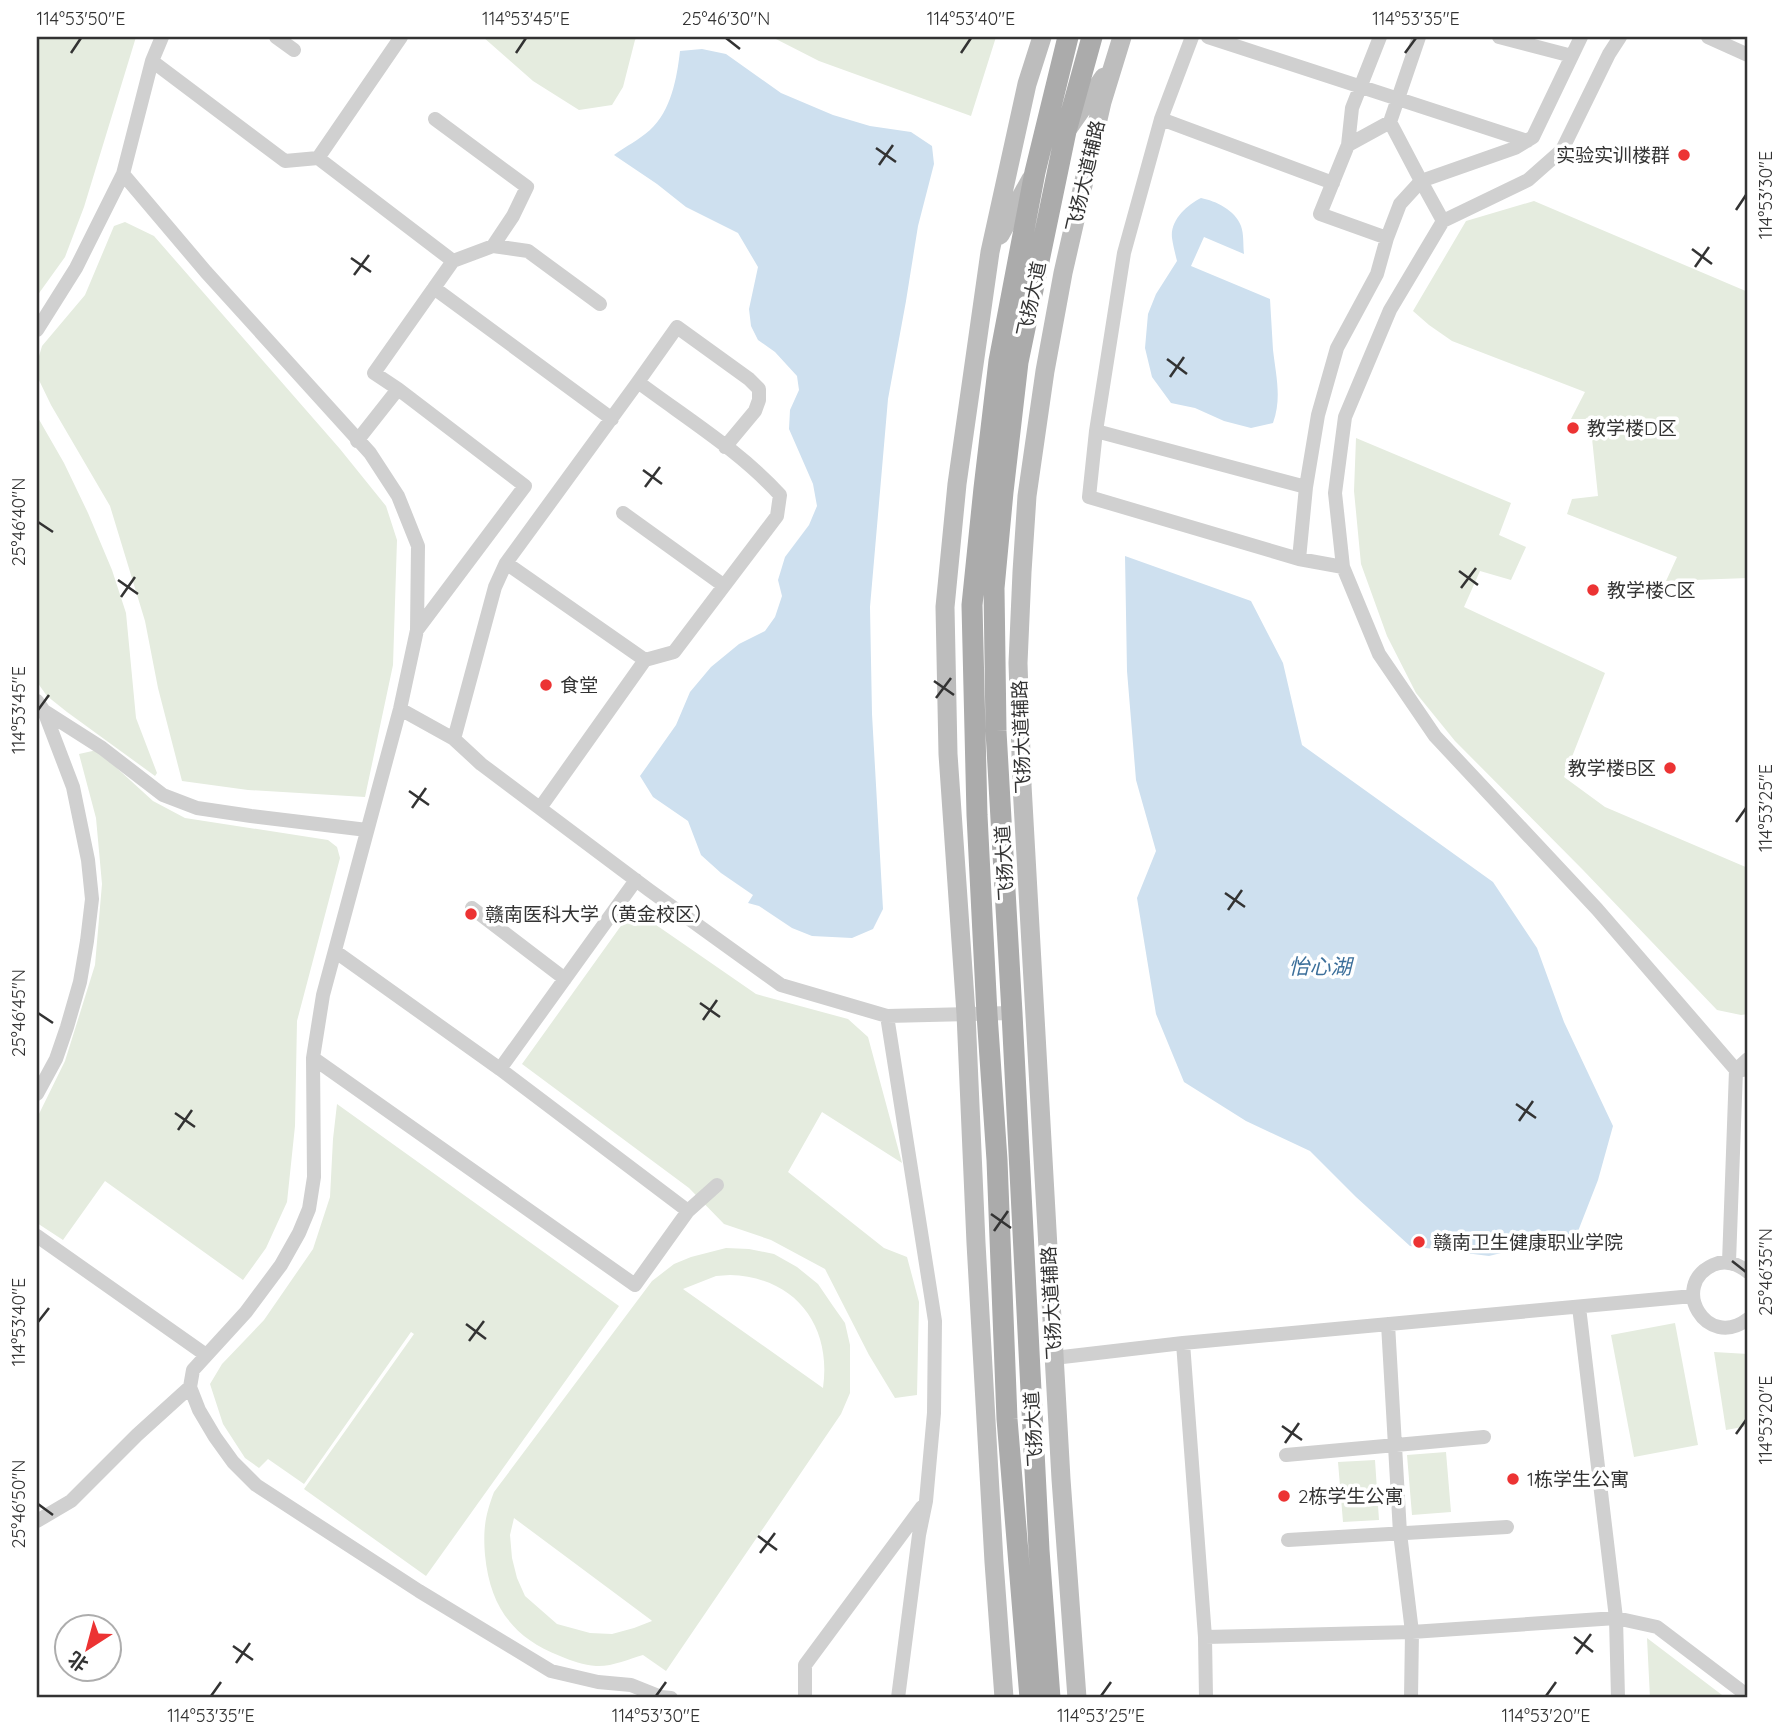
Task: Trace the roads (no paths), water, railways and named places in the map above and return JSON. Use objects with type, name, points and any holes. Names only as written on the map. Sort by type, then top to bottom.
[{"type":"main road","name":"飞扬大道","points":[[1030,1698],[1007,1419],[997,1160],[976,1014],[977,815],[972,605],[999,361],[1035,172],[1068,37]]},
{"type":"main road","name":"飞扬大道","points":[[1050,1698],[1039,1550],[996,731],[994,588],[1018,362],[1066,131],[1092,37]]},
{"type":"street","points":[[37,330],[76,268],[123,174],[152,61],[162,37]]},
{"type":"street","points":[[276,37],[294,50]]},
{"type":"street","points":[[318,158],[401,37]]},
{"type":"street","points":[[1004,1698],[976,1243],[976,1014],[948,754],[945,607],[957,484],[990,252],[1027,84],[1042,37]]},
{"type":"street","name":"飞扬大道辅路","points":[[1077,1698],[1060,1479],[1022,785],[1018,663],[1027,496],[1045,371],[1063,273],[1102,102],[1122,37]]},
{"type":"street","points":[[1192,37],[1161,119],[1124,253],[1096,431],[1089,497],[1299,559],[1343,567]]},
{"type":"street","points":[[1208,37],[1527,141]]},
{"type":"street","points":[[1380,37],[1352,108],[1348,145],[1320,214],[1387,238]]},
{"type":"street","points":[[1348,145],[1390,122],[1419,37]]},
{"type":"street","points":[[1499,37],[1572,56]]},
{"type":"street","points":[[1299,559],[1306,487],[1318,415],[1337,348],[1377,274],[1400,204],[1421,181],[1515,148],[1533,137],[1581,37]]},
{"type":"street","points":[[1620,37],[1562,150],[1528,180],[1443,221],[1390,310],[1345,417],[1335,493],[1343,567],[1379,654],[1435,736],[1597,909],[1742,1070]]},
{"type":"street","points":[[1708,37],[1748,55]]},
{"type":"street","points":[[152,61],[285,161],[318,158],[453,261]]},
{"type":"street","points":[[1066,131],[1113,65]]},
{"type":"street","points":[[435,119],[527,187],[493,246]]},
{"type":"street","points":[[1161,119],[1333,183]]},
{"type":"street","points":[[1390,122],[1443,221]]},
{"type":"street","points":[[990,252],[1035,172]]},
{"type":"street","points":[[123,174],[206,272],[370,453],[398,496],[418,546],[417,630],[400,709],[323,995],[313,1058],[314,1177],[309,1209],[281,1265],[246,1311],[193,1370],[190,1387],[199,1410],[215,1437],[233,1462],[256,1485],[396,1576],[551,1671],[598,1682],[631,1685],[661,1698],[671,1698]]},
{"type":"street","points":[[417,630],[526,486],[374,373],[453,261],[493,246],[528,251],[600,304]]},
{"type":"street","points":[[434,288],[612,419]]},
{"type":"street","points":[[454,739],[495,587],[506,563],[677,327],[759,389],[760,400],[755,411],[725,447]]},
{"type":"street","points":[[540,808],[645,660],[674,652],[777,516],[780,495],[769,482],[638,382]]},
{"type":"street","points":[[357,441],[398,389]]},
{"type":"street","points":[[1096,431],[1306,487]]},
{"type":"street","points":[[623,513],[723,585]]},
{"type":"street","points":[[506,563],[645,660]]},
{"type":"street","points":[[994,588],[1018,663]]},
{"type":"street","points":[[40,706],[102,748],[163,795],[197,808],[368,830]]},
{"type":"street","points":[[37,1094],[56,1059],[80,982],[92,899],[88,860],[73,787],[40,706]]},
{"type":"street","points":[[400,709],[454,739],[481,764],[781,985],[887,1016],[1012,1013]]},
{"type":"street","points":[[948,754],[977,815]]},
{"type":"street","points":[[1004,864],[1022,785]]},
{"type":"street","points":[[500,1069],[636,880]]},
{"type":"street","points":[[472,908],[565,979]]},
{"type":"street","points":[[336,952],[500,1069],[688,1211]]},
{"type":"street","points":[[887,1016],[935,1321],[934,1413],[926,1501],[919,1535],[898,1698]]},
{"type":"street","points":[[313,1058],[635,1285],[688,1211],[717,1185]]},
{"type":"street","points":[[1729,1262],[1742,1070],[1748,1059]]},
{"type":"street","points":[[976,1243],[997,1160]]},
{"type":"street","points":[[1022,1211],[1050,1282]]},
{"type":"street","points":[[37,1236],[206,1355]]},
{"type":"street","points":[[1748,1272],[1729,1262],[1708,1267],[1699,1275],[1693,1296],[1701,1317],[1718,1327],[1728,1328],[1748,1319]]},
{"type":"street","points":[[1054,1358],[1183,1343],[1693,1296]]},
{"type":"street","points":[[1579,1307],[1616,1618],[1618,1698]]},
{"type":"street","points":[[1388,1324],[1400,1533],[1412,1632],[1411,1698]]},
{"type":"street","points":[[1183,1343],[1205,1637],[1206,1698]]},
{"type":"street","points":[[984,1367],[1007,1419]]},
{"type":"street","points":[[37,1521],[71,1501],[190,1387]]},
{"type":"street","points":[[1286,1455],[1485,1437]]},
{"type":"street","points":[[1039,1550],[1060,1479]]},
{"type":"street","points":[[805,1698],[805,1665],[926,1501]]},
{"type":"street","points":[[1288,1540],[1507,1527]]},
{"type":"street","points":[[1205,1637],[1412,1632],[1616,1618],[1657,1628],[1748,1696]]},
{"type":"water","points":[[702,49],[726,54],[781,93],[833,115],[870,126],[911,132],[932,146],[934,164],[918,226],[888,399],[870,607],[872,714],[883,909],[873,929],[852,938],[812,936],[792,928],[759,906],[748,903],[753,895],[701,855],[688,821],[653,797],[640,776],[676,725],[690,692],[711,667],[739,644],[765,631],[775,617],[782,596],[778,580],[785,557],[809,525],[817,506],[813,484],[789,429],[790,410],[799,390],[797,376],[775,352],[758,340],[751,326],[749,309],[758,267],[738,233],[686,207],[614,155],[646,134],[663,113],[675,83],[680,51]]},
{"type":"water","points":[[1201,198],[1219,204],[1238,220],[1242,229],[1244,254],[1204,237],[1191,266],[1270,299],[1278,396],[1273,423],[1251,428],[1224,421],[1195,408],[1171,403],[1152,377],[1145,348],[1148,314],[1156,294],[1177,261],[1172,238],[1174,225],[1185,209]]},
{"type":"water","name":"怡心湖","points":[[1125,556],[1251,601],[1283,663],[1302,745],[1493,882],[1537,948],[1564,1022],[1613,1126],[1598,1180],[1573,1244],[1521,1248],[1489,1256],[1410,1246],[1310,1151],[1246,1121],[1184,1082],[1156,1014],[1137,898],[1156,851],[1136,780],[1127,671]]},
{"type":"place","name":"实验实训楼群","points":[[1684,155]]},
{"type":"place","name":"教学楼D区","points":[[1573,428]]},
{"type":"place","name":"教学楼C区","points":[[1593,590]]},
{"type":"place","name":"食堂","points":[[546,685]]},
{"type":"place","name":"教学楼B区","points":[[1670,768]]},
{"type":"place","name":"赣南医科大学（黄金校区）","points":[[471,914]]},
{"type":"place","name":"赣南卫生健康职业学院","points":[[1419,1242]]},
{"type":"place","name":"1栋学生公寓","points":[[1513,1479]]},
{"type":"place","name":"2栋学生公寓","points":[[1284,1496]]}]
